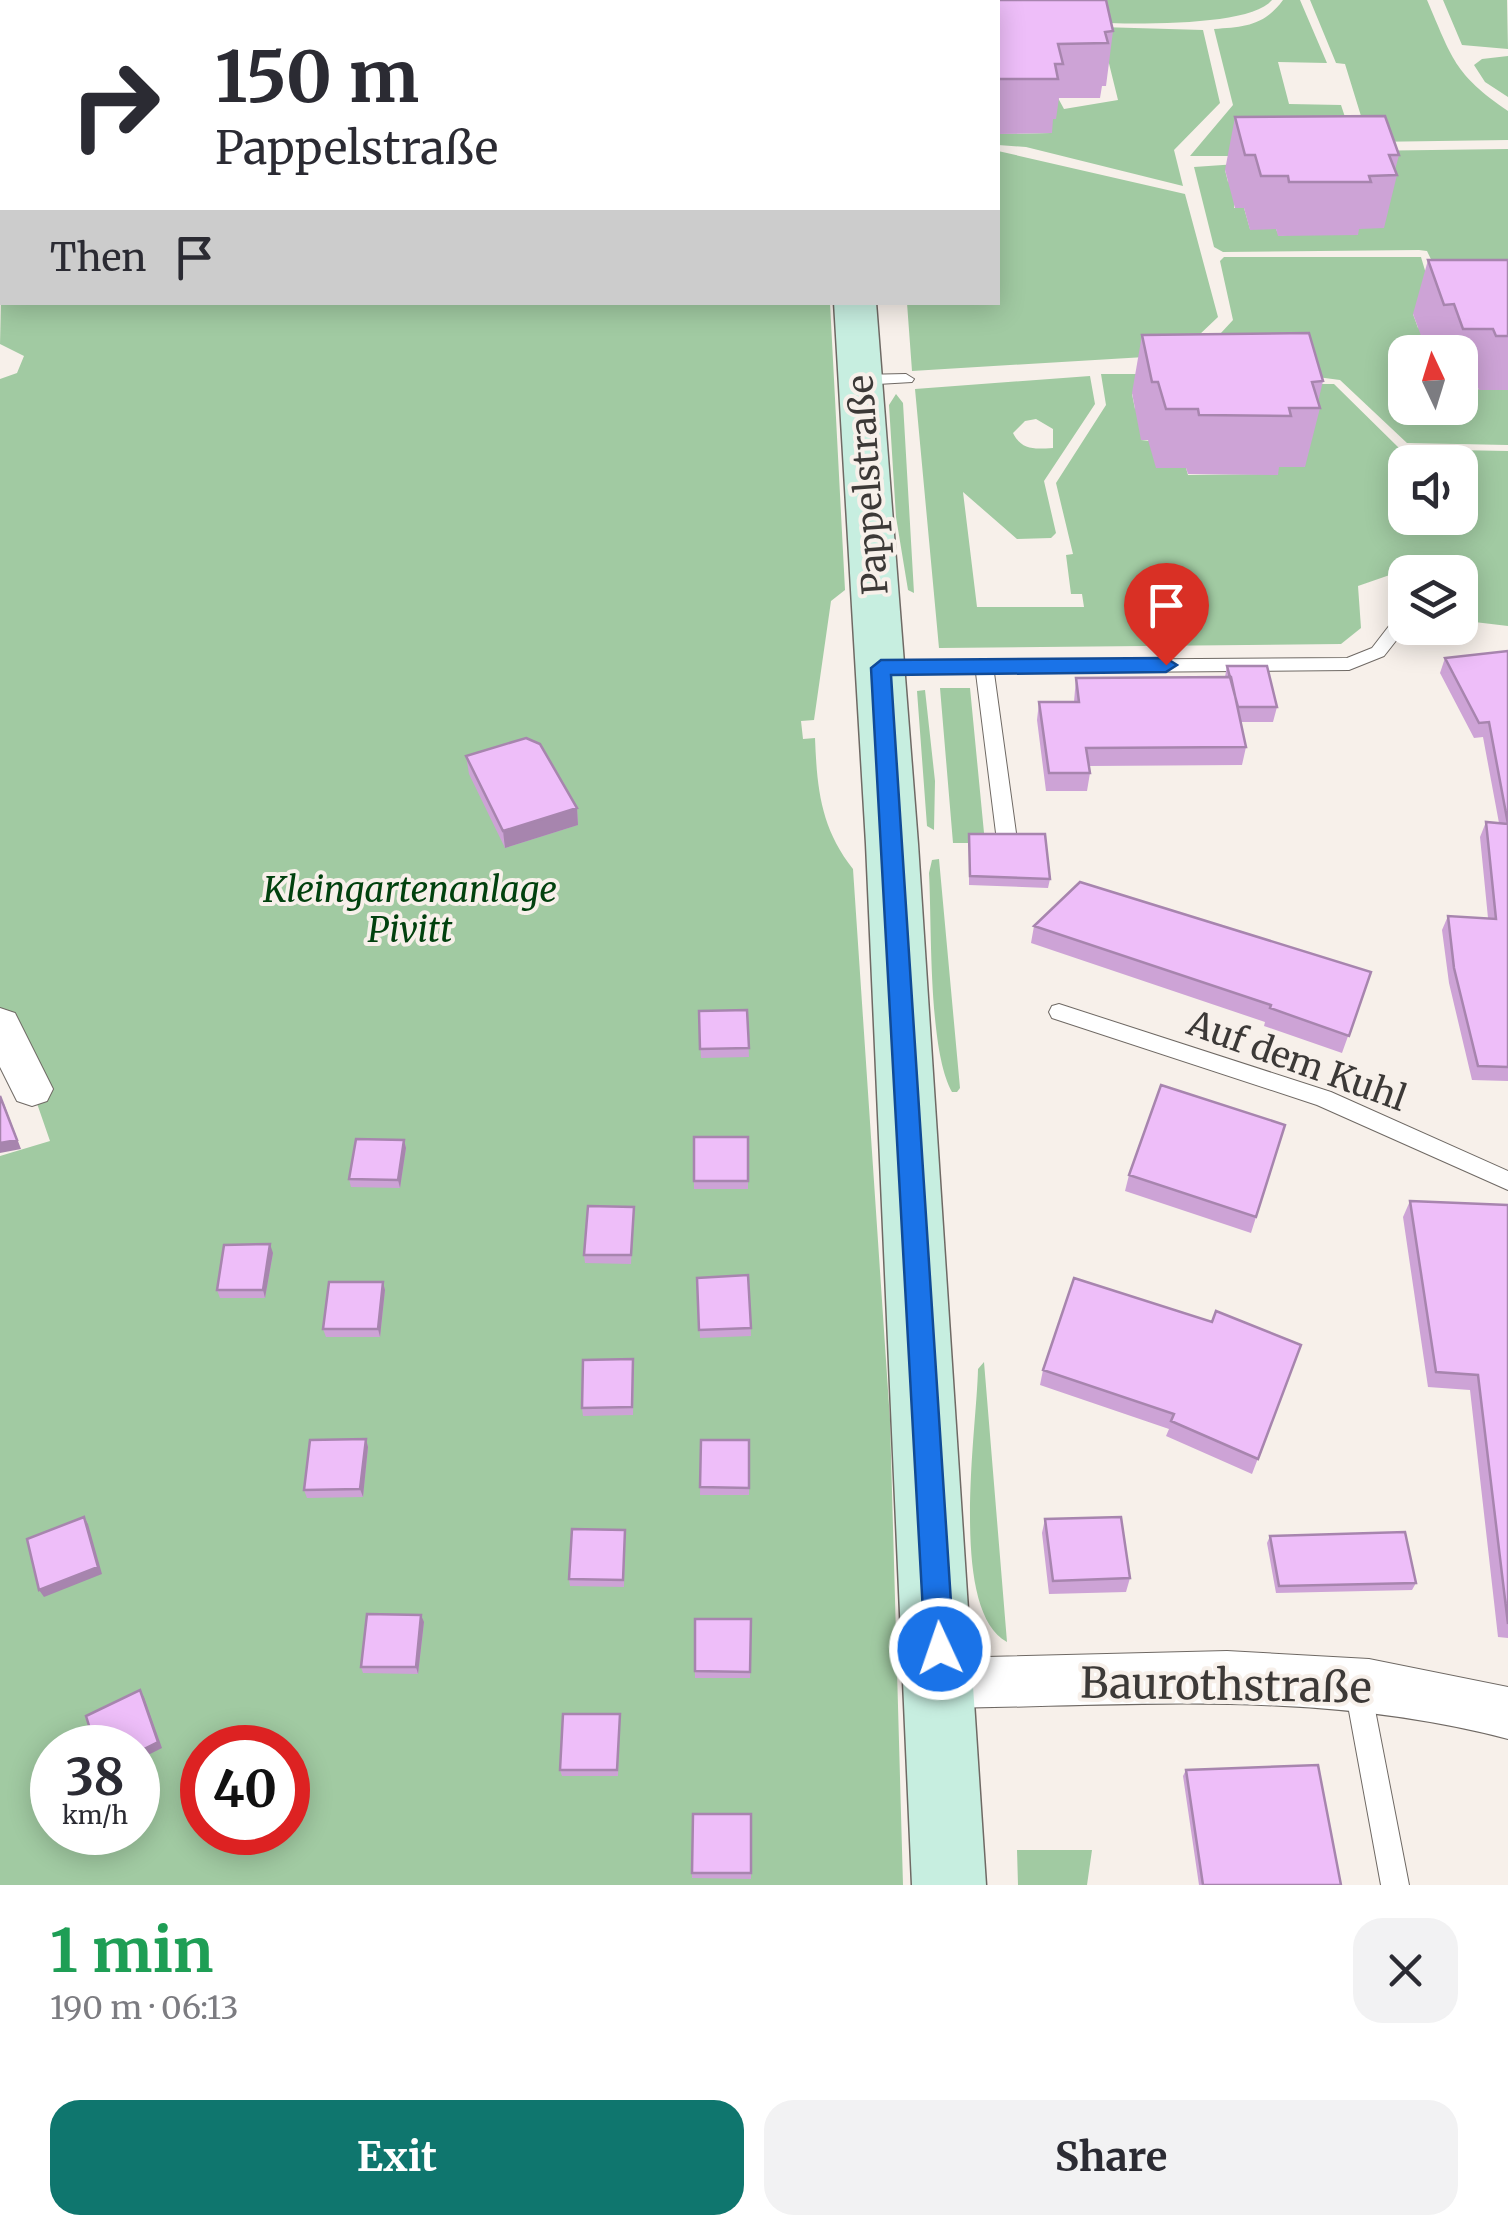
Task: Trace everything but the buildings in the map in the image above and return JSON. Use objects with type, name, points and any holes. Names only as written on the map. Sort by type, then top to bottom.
[{"type":"street","name":"Pappelstraße","points":[[854,305],[881,668],[942,1683],[949,1885]]},
{"type":"street","points":[[0,1025],[32,1089]]},
{"type":"street","name":"Baurothstraße","points":[[942,1683],[1291,1677],[1357,1682],[1508,1713]]},
{"type":"lane","points":[[860,380],[906,379]]},
{"type":"lane","points":[[881,668],[1349,664],[1378,652],[1388,639]]},
{"type":"lane","points":[[984,666],[1006,832]]},
{"type":"lane","name":"Auf dem Kuhl","points":[[1059,1012],[1324,1098],[1508,1182]]},
{"type":"lane","points":[[1357,1682],[1395,1885]]},
{"type":"green space","points":[[1000,0],[1272,0],[1254,11],[1224,18],[1143,24],[1000,20]]},
{"type":"green space","points":[[1283,0],[1300,0],[1327,63],[1278,62],[1289,104],[1341,105],[1352,138],[1262,156],[1190,156],[1233,105],[1214,29],[1253,24]]},
{"type":"green space","points":[[1310,0],[1427,0],[1465,75],[1508,111],[1508,140],[1369,142],[1345,64],[1336,63]]},
{"type":"green space","points":[[1443,0],[1507,0],[1508,49],[1462,45]]},
{"type":"green space","points":[[1100,27],[1203,30],[1220,103],[1174,150],[1183,186],[1026,147],[1000,145],[1000,134],[1051,133],[1049,119],[1058,98],[1064,109],[1118,100]]},
{"type":"green space","points":[[1508,56],[1508,97],[1485,82],[1474,65],[1482,59]]},
{"type":"green space","points":[[1508,149],[1508,275],[1439,276],[1427,251],[1419,250],[1223,252],[1214,247],[1194,167],[1266,162],[1225,170],[1228,182],[1237,183],[1234,208],[1244,208],[1250,229],[1276,229],[1279,236],[1332,229],[1335,235],[1357,235],[1356,151]]},
{"type":"green space","points":[[1000,151],[1185,194],[1218,317],[1178,355],[912,371],[907,305],[1000,305]]},
{"type":"green space","points":[[1224,257],[1421,257],[1438,314],[1413,314],[1418,328],[1427,329],[1427,335],[1388,335],[1388,425],[1478,425],[1478,388],[1508,383],[1508,445],[1407,443],[1340,380],[1195,361],[1233,320],[1220,261]]},
{"type":"green space","name":"Kleingartenanlage Pivitt","points":[[1,305],[830,305],[845,590],[831,601],[814,720],[801,721],[803,739],[815,738],[819,791],[827,823],[853,869],[890,1420],[903,1885],[0,1885],[0,1156],[50,1141],[32,1089],[0,1025],[0,379],[17,373],[24,356],[0,344]]},
{"type":"green space","points":[[1101,374],[1164,374],[1132,394],[1135,409],[1144,409],[1141,440],[1150,441],[1186,468],[1188,475],[1277,474],[1243,384],[1334,384],[1396,445],[1388,445],[1388,535],[1478,535],[1478,450],[1508,451],[1508,626],[1478,622],[1478,555],[1388,555],[1388,576],[1358,586],[1361,628],[1341,644],[939,648],[915,389],[1090,376],[1095,404],[1044,481],[1056,533],[1051,538],[1017,539],[963,492],[977,607],[1084,607],[1082,594],[1071,594],[1066,555],[1073,554],[1056,483],[1106,405]],"holes":[[[1036,419],[1053,429],[1053,448],[1025,446],[1013,433],[1025,421]]]},
{"type":"green space","points":[[896,394],[903,403],[914,593],[908,590],[896,517],[889,405]]},
{"type":"green space","points":[[940,688],[970,688],[985,843],[953,843]]},
{"type":"green space","points":[[925,690],[935,781],[934,830],[927,826],[917,691]]},
{"type":"green space","points":[[939,859],[960,1088],[957,1092],[952,1092],[944,1072],[935,1018],[929,873],[932,860]]},
{"type":"green space","points":[[984,1362],[1007,1642],[989,1624],[977,1594],[972,1557],[971,1473],[978,1369]]},
{"type":"green space","points":[[1017,1850],[1092,1850],[1087,1885],[1018,1885]]},
{"type":"route","points":[[940,1649],[881,668],[1166,665]]}]
